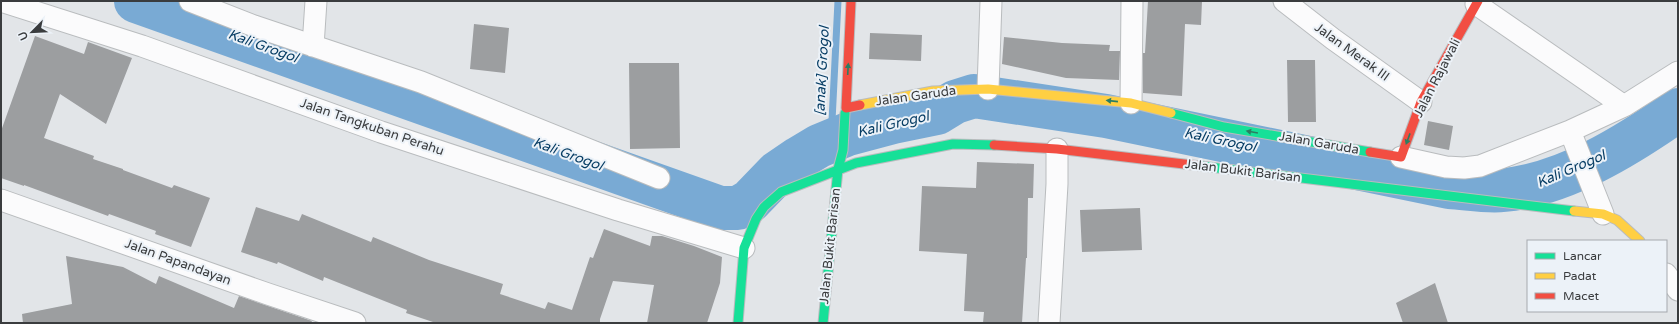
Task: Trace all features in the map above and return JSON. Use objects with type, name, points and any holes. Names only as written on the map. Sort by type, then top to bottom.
[{"type":"street","name":"Jalan Tangkuban Perahu","points":[[1,1],[142,46],[381,132],[618,210],[744,248]]},
{"type":"street","points":[[190,1],[254,26],[421,82],[659,178]]},
{"type":"street","points":[[313,46],[316,1]]},
{"type":"street","points":[[838,168],[843,150],[851,1]]},
{"type":"street","points":[[989,80],[991,1]]},
{"type":"street","points":[[1131,103],[1132,1]]},
{"type":"street","name":"Jalan Merak III","points":[[1284,1],[1333,39],[1421,102]]},
{"type":"street","points":[[1477,3],[1624,106]]},
{"type":"street","name":"Jalan Rajawali","points":[[1401,157],[1421,102],[1477,3]]},
{"type":"street","name":"Jalan Garuda","points":[[845,110],[989,80],[1131,103],[1224,127],[1401,157],[1446,167],[1464,168],[1480,166],[1570,131],[1624,106],[1678,72]]},
{"type":"street","points":[[1570,131],[1603,214]]},
{"type":"street","name":"Jalan Bukit Barisan","points":[[738,323],[744,248],[756,219],[772,198],[781,192],[838,168],[856,163],[953,144],[1057,149],[1603,214],[1617,220],[1639,240]]},
{"type":"street","points":[[1049,323],[1057,184],[1057,149]]},
{"type":"street","name":"Jalan Bukit Barisan","points":[[823,323],[838,168]]},
{"type":"street","name":"Jalan Papandayan","points":[[1,200],[355,323]]},
{"type":"street","points":[[1667,275],[1678,290]]},
{"type":"building","points":[[1148,1],[1202,1],[1201,25],[1185,24],[1182,96],[1143,93],[1143,53],[1145,53]]},
{"type":"building","points":[[474,24],[509,28],[505,73],[470,69]]},
{"type":"building","points":[[870,33],[922,35],[921,61],[869,59]]},
{"type":"building","points":[[35,36],[84,54],[88,42],[132,58],[106,124],[60,94],[44,138],[94,156],[93,159],[172,188],[174,185],[210,198],[191,247],[155,234],[156,231],[109,214],[108,216],[1,178],[1,131]]},
{"type":"building","points":[[1004,37],[1062,43],[1110,45],[1109,51],[1120,51],[1119,80],[1066,78],[1002,64]]},
{"type":"building","points":[[1287,60],[1315,60],[1316,122],[1288,122]]},
{"type":"building","points":[[629,63],[679,63],[680,148],[630,149]]},
{"type":"building","points":[[1428,121],[1453,126],[1449,150],[1424,145]]},
{"type":"building","points":[[977,162],[1034,164],[1033,198],[1028,198],[1027,258],[1022,323],[983,323],[984,312],[964,311],[967,254],[919,251],[922,186],[976,188]]},
{"type":"building","points":[[256,207],[299,221],[302,214],[371,242],[373,237],[429,260],[503,284],[500,294],[545,309],[548,302],[572,310],[590,257],[593,258],[604,229],[650,246],[652,236],[662,236],[722,257],[720,283],[707,323],[647,323],[654,285],[613,281],[600,323],[436,323],[406,313],[407,310],[324,277],[323,281],[278,262],[277,264],[241,252]]},
{"type":"building","points":[[1140,208],[1142,250],[1082,252],[1080,210]]},
{"type":"building","points":[[66,256],[123,267],[156,284],[159,276],[234,308],[239,296],[312,321],[311,323],[23,323],[22,314],[72,304]]},
{"type":"building","points":[[1435,283],[1448,323],[1403,323],[1396,303]]},
{"type":"waterway","name":"Kali Grogol","points":[[136,1],[720,208],[738,208],[750,201],[777,173],[819,146],[848,134],[893,122],[937,113],[955,102],[974,96],[1106,116],[1449,187],[1490,191],[1527,186],[1550,180],[1573,171],[1596,161],[1617,149],[1678,110]]},
{"type":"waterway","name":"[anak] Grogol","points":[[831,141],[838,1]]},
{"type":"traffic: fast","points":[[823,323],[838,169],[843,150],[845,113]]},
{"type":"traffic: fast","points":[[1171,113],[1224,127],[1370,152]]},
{"type":"traffic: fast","points":[[738,323],[744,248],[756,219],[764,207],[781,192],[856,163],[953,144],[994,145]]},
{"type":"traffic: fast","points":[[1201,166],[1574,211]]},
{"type":"traffic: slow","points":[[860,105],[933,91],[988,89],[1131,103],[1171,113]]},
{"type":"traffic: slow","points":[[1574,211],[1603,214],[1617,220],[1639,240]]},
{"type":"traffic: jam","points":[[851,1],[846,108],[860,105]]},
{"type":"traffic: jam","points":[[1370,152],[1401,157],[1421,102],[1478,1]]},
{"type":"traffic: jam","points":[[994,145],[1057,149],[1201,166]]}]
